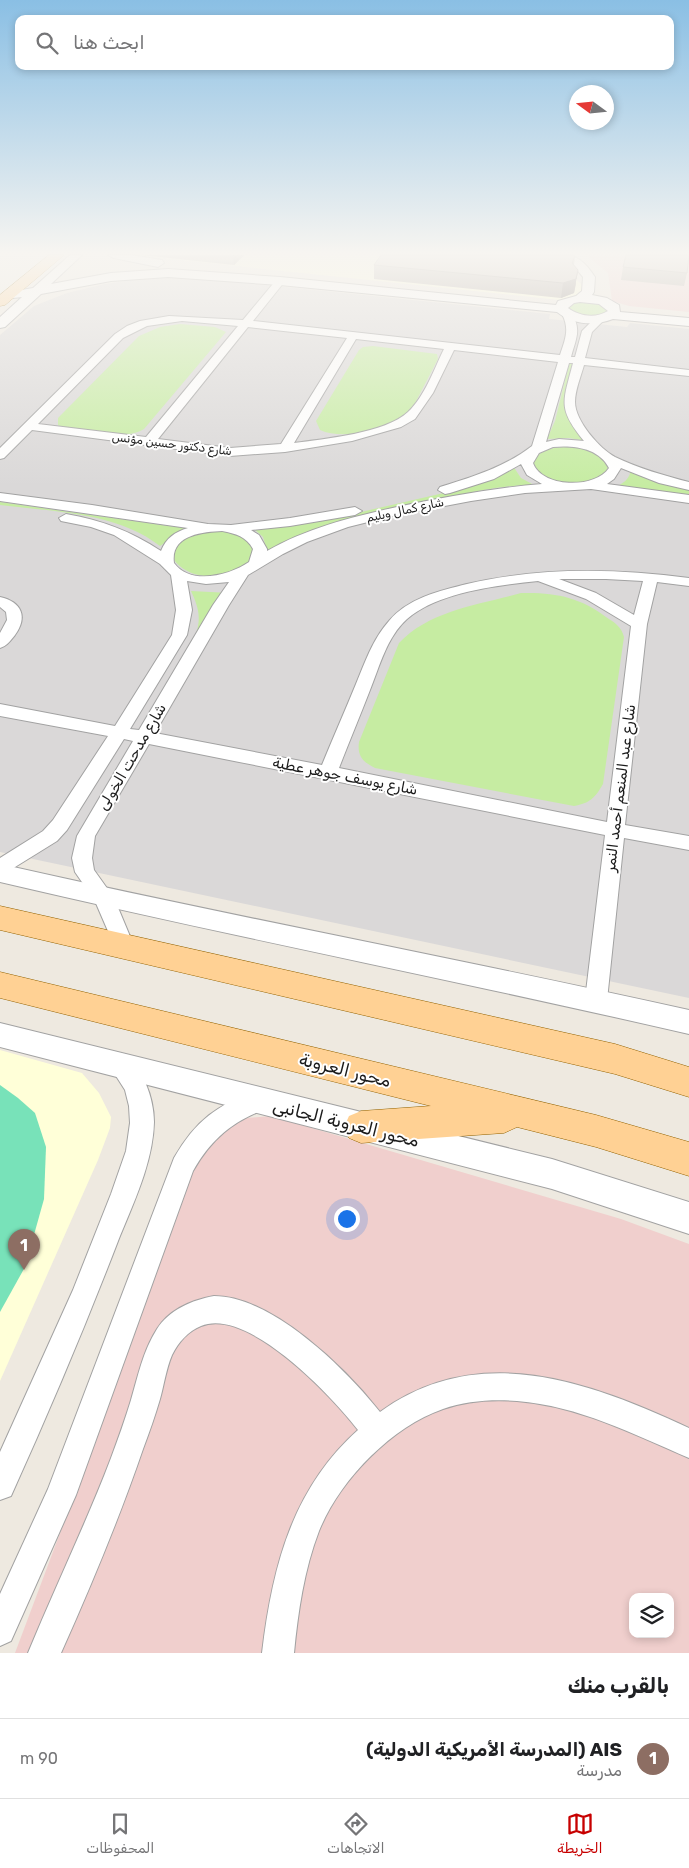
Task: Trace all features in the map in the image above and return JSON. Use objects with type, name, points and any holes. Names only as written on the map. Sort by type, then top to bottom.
[{"type":"main road","points":[[0,918],[615,1059],[689,1082]]},
{"type":"main road","name":"محور العروبة","points":[[0,985],[596,1131],[689,1159]]},
{"type":"main road","points":[[361,1127],[529,1115]]},
{"type":"street","points":[[0,455],[124,332]]},
{"type":"street","points":[[149,442],[239,332]]},
{"type":"street","points":[[319,332],[689,373]]},
{"type":"street","points":[[562,486],[544,480],[532,473],[526,463],[534,451],[560,374],[572,332]]},
{"type":"street","points":[[587,332],[569,408],[575,421],[595,448],[613,460],[664,480],[689,486]]},
{"type":"street","points":[[285,448],[353,336]]},
{"type":"street","name":"شارع دكتور حسين مؤنس","points":[[29,426],[230,452],[255,452],[365,434],[398,424],[411,416],[427,391],[450,347]]},
{"type":"street","points":[[527,355],[568,347]]},
{"type":"street","points":[[527,355],[547,363],[560,374]]},
{"type":"street","points":[[579,361],[595,367],[618,365]]},
{"type":"street","name":"شارع كمال ويليم","points":[[231,528],[333,515],[451,489],[488,476],[534,451],[565,443],[595,448]]},
{"type":"street","points":[[592,486],[604,482],[613,476],[615,468],[613,460]]},
{"type":"street","name":"شارع كمال ويليم","points":[[256,564],[294,543],[320,533],[362,520],[472,496],[520,489],[592,486],[689,499]]},
{"type":"street","points":[[0,497],[92,508],[211,527],[231,528],[252,536],[259,542],[262,549],[261,557],[256,564],[242,574],[223,579],[207,580],[192,578],[178,574],[166,561],[133,538],[99,523],[0,509]]},
{"type":"street","points":[[166,561],[168,548],[172,542],[189,532],[211,527]]},
{"type":"street","points":[[591,596],[592,573]]},
{"type":"street","points":[[328,772],[382,641],[395,623],[406,613],[444,594],[512,580],[538,577],[592,573],[689,582]]},
{"type":"street","name":"شارع مدحت الخولى","points":[[0,867],[50,836],[60,825],[119,734],[180,634],[185,616],[178,574]]},
{"type":"street","name":"شارع مدحت الخولى","points":[[124,946],[104,898],[86,872],[82,858],[82,848],[86,836],[143,738],[242,574]]},
{"type":"street","points":[[538,577],[591,596],[639,624]]},
{"type":"street","name":"شارع عبد المنعم أحمد النمر","points":[[596,1000],[639,624],[651,577]]},
{"type":"street","points":[[0,601],[12,607],[16,614],[13,626],[0,642]]},
{"type":"street","name":"شارع يوسف جوهر عطية","points":[[0,710],[689,843]]},
{"type":"street","points":[[0,873],[104,898],[596,1000],[689,1022]]},
{"type":"street","name":"محور العروبة الجانبى","points":[[0,1035],[552,1174],[689,1218]]},
{"type":"street","points":[[0,1485],[57,1361],[88,1285],[138,1151],[142,1122],[138,1090],[120,1065]]},
{"type":"street","points":[[0,1630],[61,1495],[184,1166],[195,1144],[211,1126],[236,1108],[258,1101]]},
{"type":"street","points":[[44,1653],[80,1576],[111,1498],[138,1424],[158,1354],[172,1331],[192,1315],[217,1309],[236,1313],[266,1328],[290,1344],[328,1375],[357,1405],[377,1431]]},
{"type":"street","points":[[278,1653],[282,1614],[292,1570],[306,1527],[324,1491],[352,1457],[377,1431],[414,1405],[455,1391],[494,1386],[536,1389],[587,1401],[689,1443]]},
{"type":"shaded area","points":[[3,332],[689,332],[689,998],[0,852],[0,335]]},
{"type":"shaded area","points":[[0,1050],[82,1073],[99,1093],[111,1117],[110,1128],[98,1160],[0,1381]]},
{"type":"shaded area","points":[[271,1116],[621,1219],[689,1244],[689,1653],[15,1653],[131,1344],[190,1177],[202,1151],[235,1119]]},
{"type":"green space","points":[[148,332],[226,332],[144,429],[126,435],[115,435],[58,425],[58,418],[139,336]]},
{"type":"green space","points":[[373,346],[437,354],[438,359],[411,411],[393,423],[381,428],[355,434],[330,433],[320,430],[316,421],[359,350],[363,347]]},
{"type":"green space","points":[[569,364],[576,364],[569,396],[569,414],[577,431],[586,441],[569,438],[547,439],[555,421]]},
{"type":"green space","points":[[563,447],[582,449],[599,456],[608,466],[606,474],[588,481],[570,483],[552,479],[536,469],[533,461],[539,454],[550,449]]},
{"type":"green space","points":[[513,466],[521,478],[534,485],[501,487],[469,493],[352,520],[300,535],[267,551],[263,537],[254,529],[326,520],[457,490]]},
{"type":"green space","points":[[631,468],[689,490],[689,497],[612,488],[625,481],[629,476]]},
{"type":"green space","points":[[0,502],[187,528],[160,546],[124,526],[104,520],[84,515],[0,505]]},
{"type":"green space","points":[[221,530],[239,534],[255,546],[254,558],[235,571],[216,576],[199,575],[184,569],[175,561],[172,551],[178,541],[194,534]]},
{"type":"green space","points":[[191,591],[230,593],[193,641],[198,628],[199,616]]},
{"type":"green space","points":[[521,593],[556,595],[576,600],[612,621],[623,633],[624,637],[603,784],[595,796],[584,803],[574,806],[375,768],[364,761],[360,755],[359,742],[399,643],[411,632],[440,616],[472,605]]},
{"type":"green space","points":[[0,1085],[35,1113],[46,1147],[44,1199],[25,1267],[0,1312]]},
{"type":"place","name":"AIS (المدرسة الأمريكية الدولية)","points":[[24,1270]]}]
